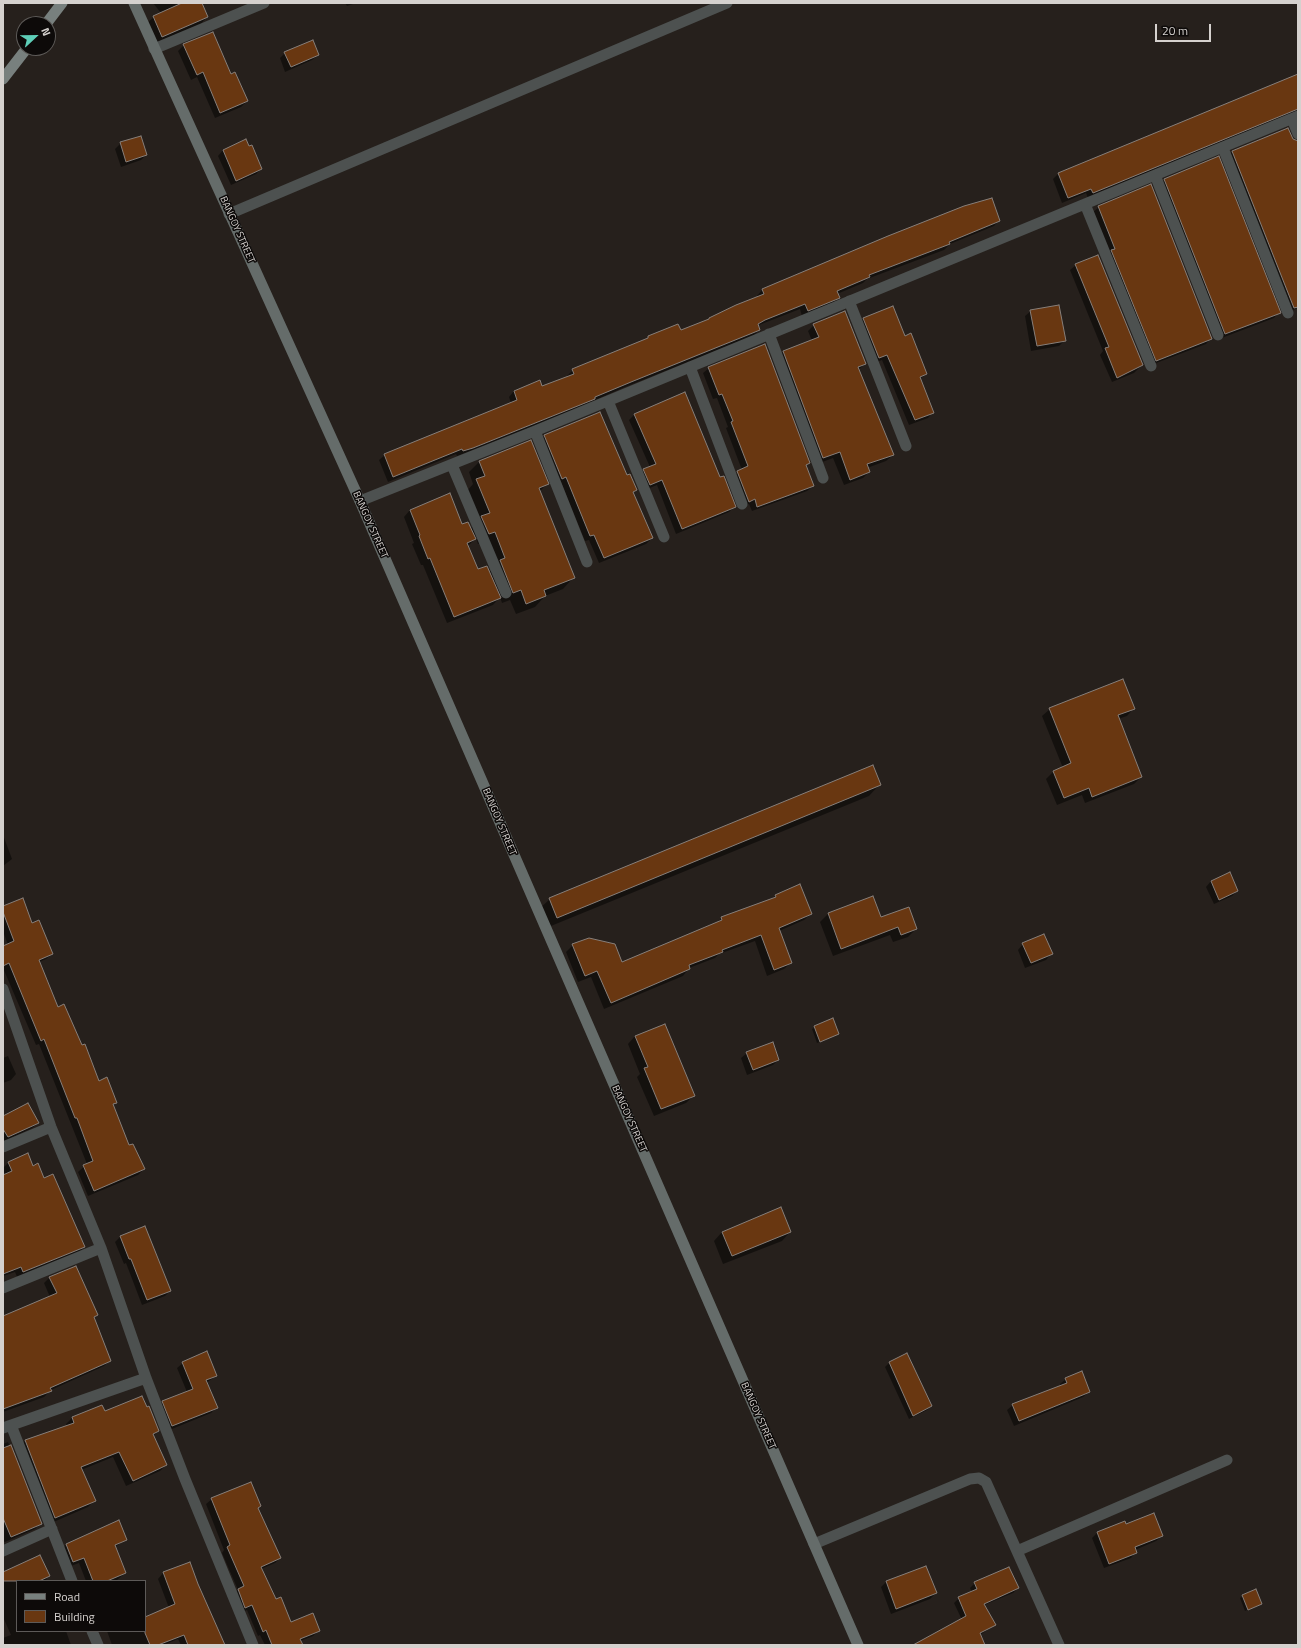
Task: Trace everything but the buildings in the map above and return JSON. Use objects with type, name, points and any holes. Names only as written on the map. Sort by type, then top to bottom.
[{"type":"main road","points":[[52,16],[62,3]]},
{"type":"main road","name":"BANGOY STREET","points":[[134,3],[360,501],[858,1645]]},
{"type":"main road","points":[[3,79],[21,56]]},
{"type":"street","points":[[154,49],[264,3]]},
{"type":"street","points":[[229,214],[727,3]]},
{"type":"street","points":[[360,501],[535,431],[1295,118],[1298,134]]},
{"type":"street","points":[[1223,148],[1288,313]]},
{"type":"street","points":[[1155,175],[1218,334]]},
{"type":"street","points":[[1085,204],[1151,366]]},
{"type":"street","points":[[849,301],[906,446]]},
{"type":"street","points":[[769,334],[823,478]]},
{"type":"street","points":[[690,367],[742,504]]},
{"type":"street","points":[[608,400],[664,537]]},
{"type":"street","points":[[535,431],[587,562]]},
{"type":"street","points":[[452,464],[506,593]]},
{"type":"street","points":[[4,995],[51,1127],[101,1248],[146,1378],[253,1645]]},
{"type":"street","points":[[3,1147],[51,1127]]},
{"type":"street","points":[[3,1288],[101,1248]]},
{"type":"street","points":[[72,1580],[52,1528],[7,1427],[146,1378]]},
{"type":"street","points":[[1017,1551],[1227,1460]]},
{"type":"street","points":[[814,1544],[970,1479],[979,1478],[986,1482],[1059,1645]]},
{"type":"street","points":[[3,1551],[52,1528]]},
{"type":"street","points":[[92,1632],[98,1645]]}]
